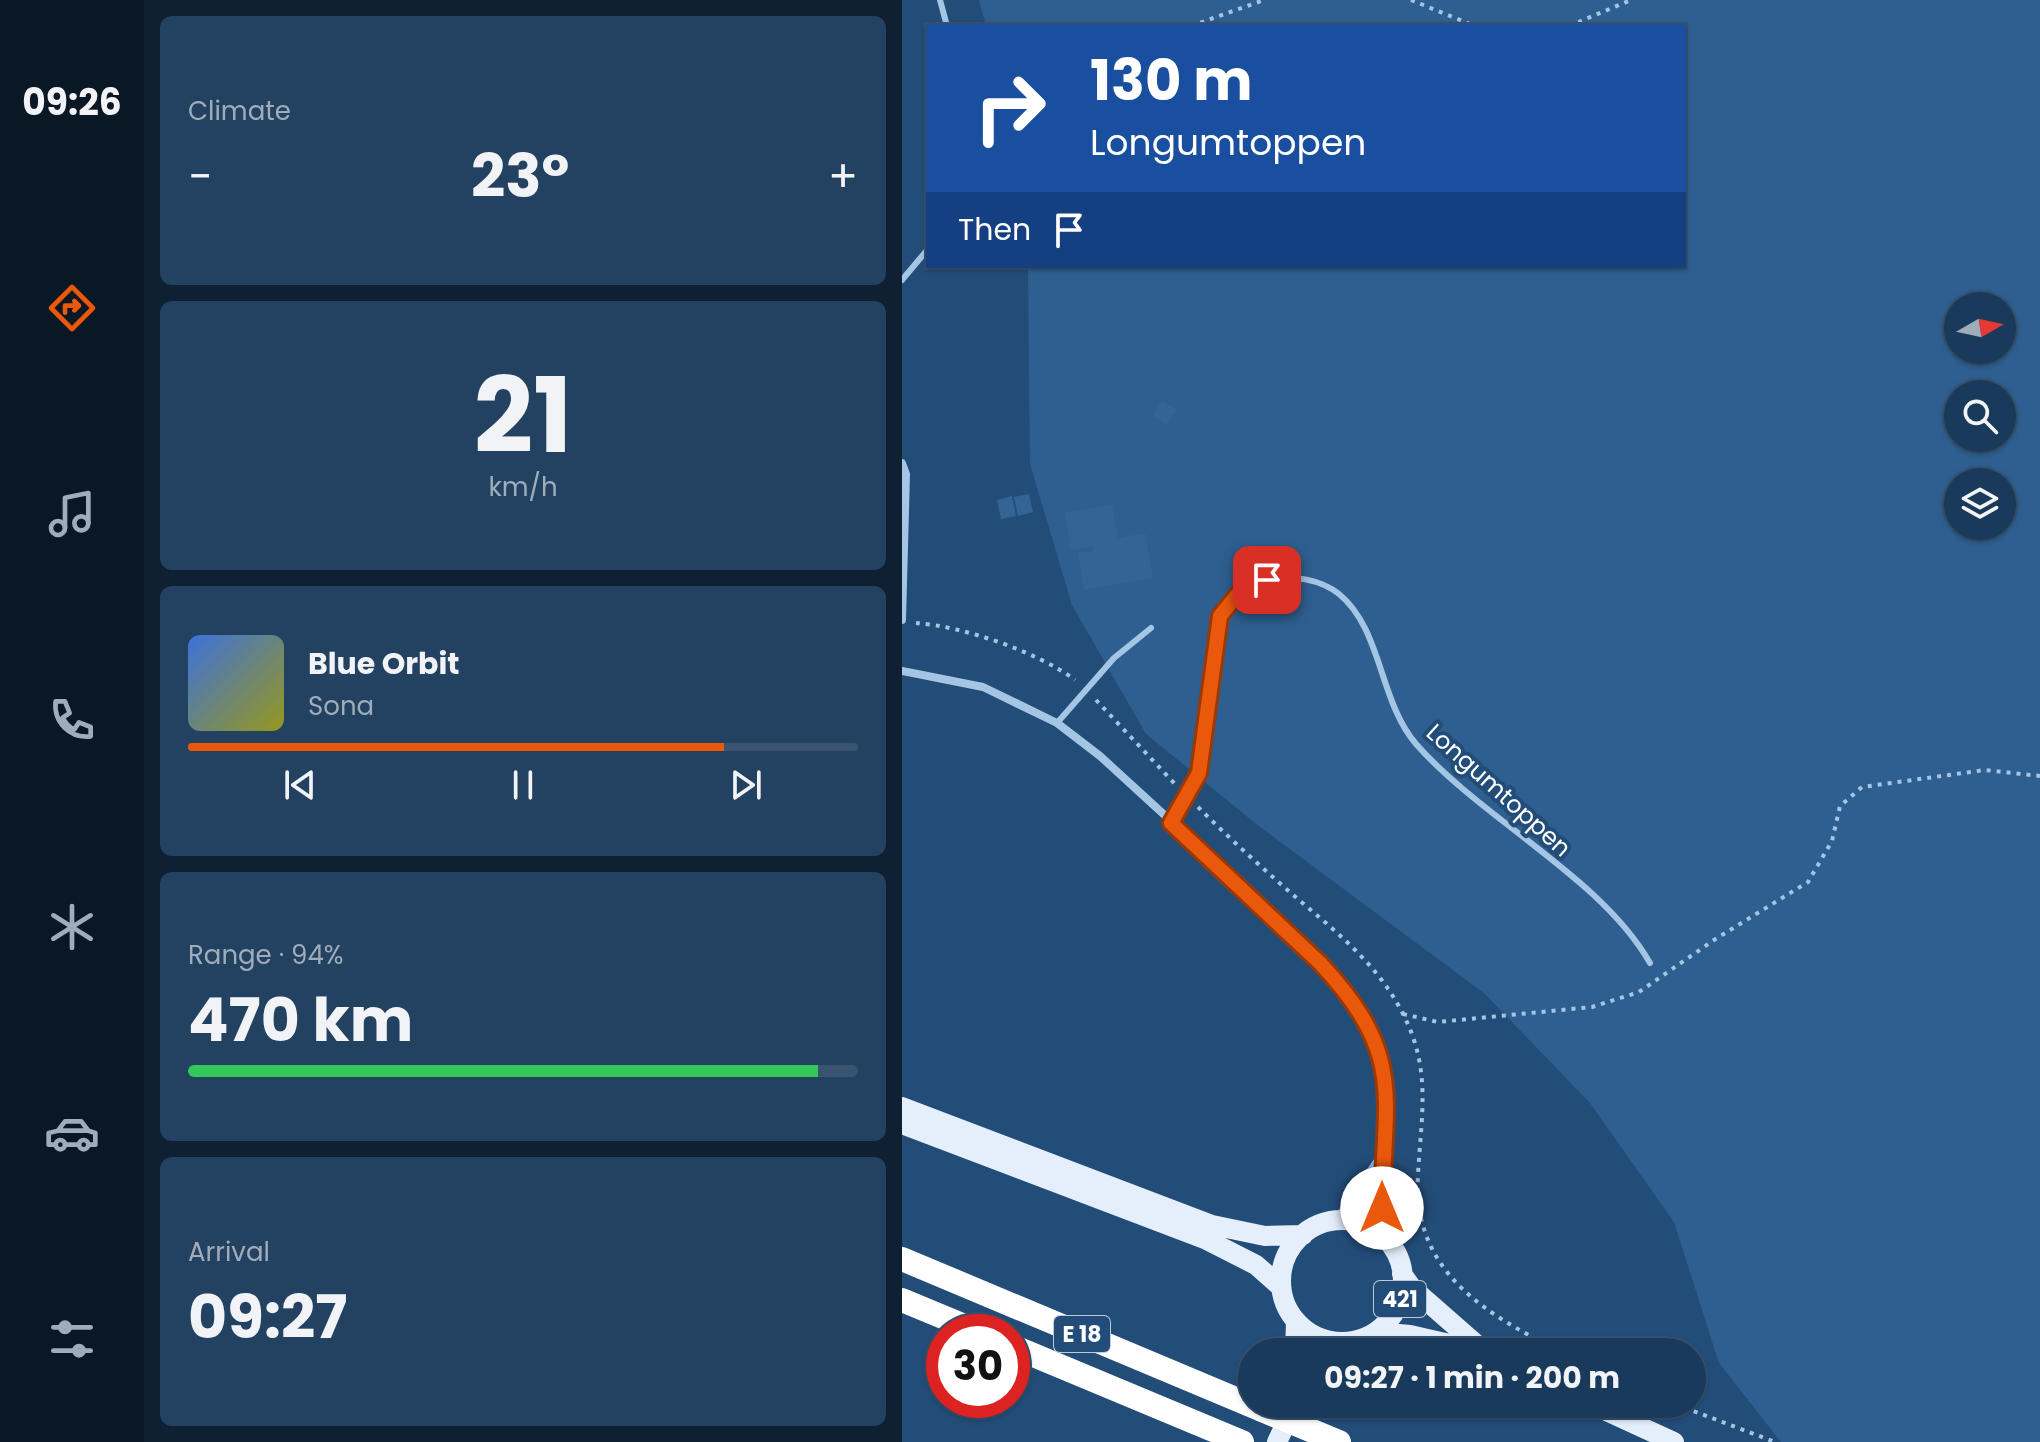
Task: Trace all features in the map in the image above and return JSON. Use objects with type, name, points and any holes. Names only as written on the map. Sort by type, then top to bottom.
[{"type":"highway","name":"E 18","points":[[902,1259],[1339,1442]]},
{"type":"highway","points":[[902,1300],[936,1314]]},
{"type":"highway","name":"E 18","points":[[1030,1354],[1242,1442]]},
{"type":"main road","points":[[902,1107],[1212,1225],[1252,1235],[1303,1235],[1336,1221],[1356,1222],[1382,1236]]},
{"type":"main road","points":[[902,1124],[1218,1245],[1256,1265],[1281,1287]]},
{"type":"main road","points":[[1295,1338],[1296,1322],[1283,1300],[1281,1287],[1283,1264],[1303,1235]]},
{"type":"main road","name":"421","points":[[1382,1236],[1396,1253],[1402,1274],[1412,1288],[1468,1338]]},
{"type":"main road","name":"421","points":[[1362,1338],[1376,1332],[1397,1307],[1402,1274]]},
{"type":"main road","name":"421","points":[[1296,1322],[1319,1338]]},
{"type":"main road","name":"421","points":[[1376,1332],[1423,1338]]},
{"type":"main road","points":[[1277,1442],[1287,1418]]},
{"type":"main road","points":[[1622,1418],[1674,1442]]},
{"type":"street","points":[[902,463],[906,474],[902,622]]},
{"type":"street","points":[[902,671],[983,687],[1057,723],[1100,756],[1241,885],[1320,963],[1356,1004],[1375,1040],[1387,1086],[1388,1124],[1382,1155],[1382,1236]]},
{"type":"street","points":[[1336,1221],[1382,1155]]},
{"type":"lane","points":[[940,0],[946,24]]},
{"type":"lane","points":[[902,280],[926,251]]},
{"type":"lane","name":"Longumtoppen","points":[[1171,823],[1199,773],[1218,625],[1224,609],[1238,594],[1267,580],[1293,578],[1317,583],[1339,594],[1360,621],[1372,643],[1392,706],[1417,745],[1507,828],[1621,920],[1650,963]]},
{"type":"lane","points":[[1057,723],[1085,688],[1151,628]]},
{"type":"path","points":[[1197,24],[1264,0]]},
{"type":"path","points":[[1411,0],[1470,24]]},
{"type":"path","points":[[1574,24],[1631,0]]},
{"type":"path","points":[[902,622],[948,627],[1035,657],[1085,688],[1188,797],[1354,948],[1383,981],[1403,1014],[1419,1060],[1423,1085],[1419,1203],[1436,1256],[1478,1306],[1536,1338]]},
{"type":"path","points":[[1403,1014],[1438,1022],[1592,1007],[1639,992],[1714,940],[1808,882],[1832,841],[1840,806],[1862,787],[1985,770],[2040,776]]},
{"type":"path","points":[[1706,1416],[1775,1442]]},
{"type":"shaded area","points":[[979,0],[2040,0],[2040,1442],[1781,1442],[1719,1363],[1674,1222],[1590,1103],[1485,994],[1255,823],[1146,734],[1072,605],[1030,464],[1028,268],[1686,268],[1686,24],[985,24]]},
{"type":"building","points":[[1162,401],[1176,410],[1166,424],[1153,415]]},
{"type":"building","points":[[1029,494],[1033,512],[1018,516],[1014,497]]},
{"type":"building","points":[[1012,496],[1016,516],[1001,519],[997,500]]},
{"type":"building","points":[[1112,505],[1118,538],[1145,533],[1153,578],[1084,590],[1078,553],[1094,551],[1093,546],[1071,550],[1065,513]]},
{"type":"route","points":[[1267,580],[1238,594],[1220,616],[1199,773],[1171,823],[1241,885],[1320,963],[1342,986],[1366,1021],[1383,1064],[1387,1086],[1389,1110],[1382,1155],[1382,1208]]}]
